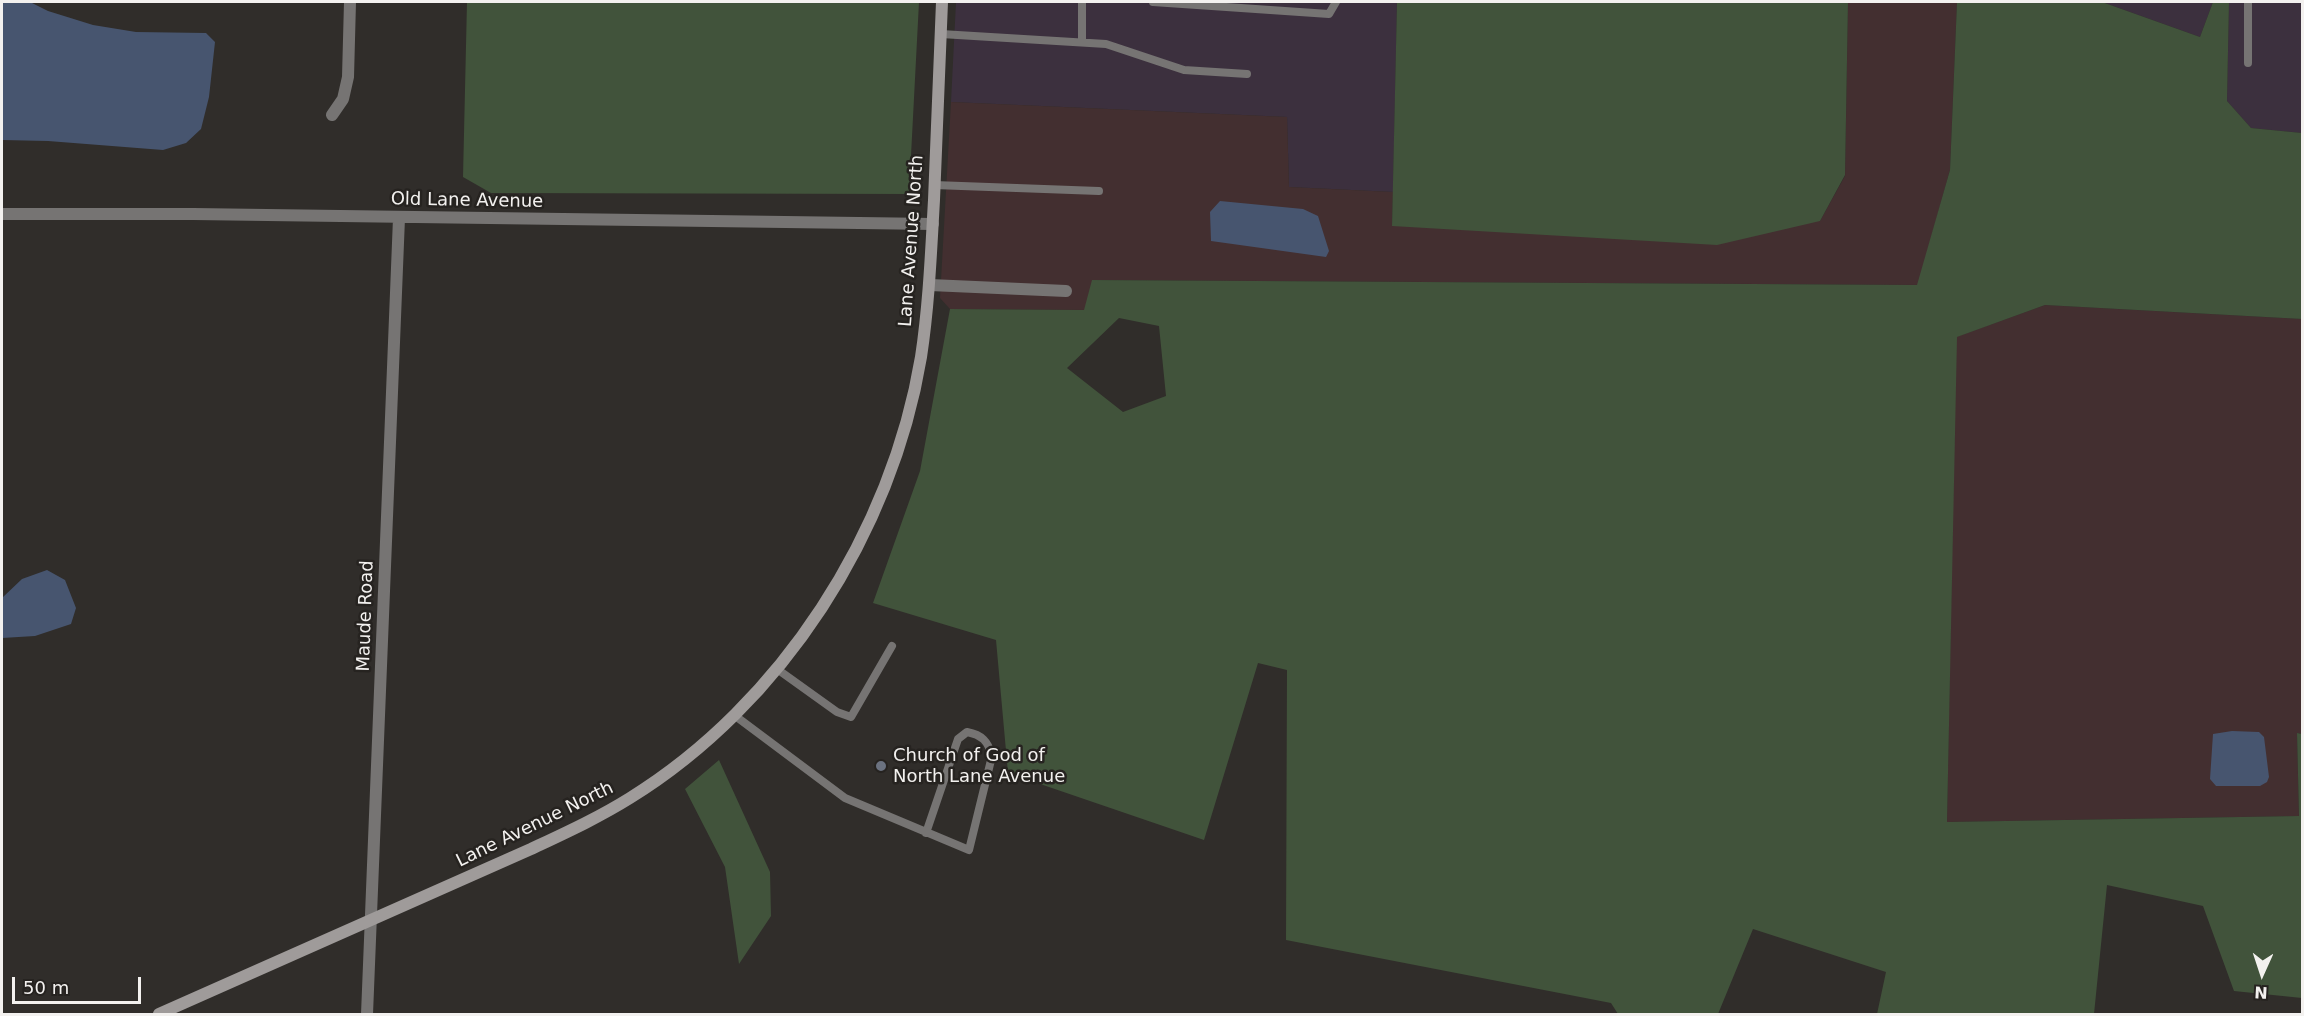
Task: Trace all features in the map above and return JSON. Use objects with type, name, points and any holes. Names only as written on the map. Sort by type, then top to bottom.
[{"type":"main road","name":"Lane Avenue North","points":[[159,1014],[372,921],[585,824],[632,797],[686,757],[734,715],[777,669],[828,599],[849,564],[873,516],[903,430],[920,359],[930,285],[942,2]]},
{"type":"street","points":[[332,115],[342,99],[348,77],[350,2]]},
{"type":"street","name":"Old Lane Avenue","points":[[2,214],[193,214],[933,224]]},
{"type":"street","name":"Maude Road","points":[[367,1014],[399,218]]},
{"type":"street","points":[[930,285],[1066,291]]},
{"type":"lane","points":[[1082,2],[1082,42]]},
{"type":"lane","points":[[1152,2],[1329,14],[1336,2]]},
{"type":"lane","points":[[2248,2],[2248,63]]},
{"type":"lane","points":[[941,34],[1106,44],[1184,70],[1247,74]]},
{"type":"lane","points":[[934,185],[1099,191]]},
{"type":"lane","points":[[777,669],[837,712],[851,717],[892,646]]},
{"type":"lane","points":[[734,715],[845,798],[926,833],[969,850],[992,756],[988,743],[977,734],[967,732],[958,739],[926,833]]},
{"type":"shaded area","points":[[956,2],[1397,2],[1393,192],[1289,187],[1287,117],[951,102]]},
{"type":"shaded area","points":[[1848,2],[1957,2],[1950,170],[1918,285],[1093,280],[1085,310],[950,309],[940,298],[951,102],[1287,117],[1289,187],[1393,192],[1392,225],[1820,221],[1845,176]]},
{"type":"shaded area","points":[[2102,2],[2213,2],[2200,37]]},
{"type":"shaded area","points":[[2229,2],[2302,2],[2302,133],[2251,128],[2227,101]]},
{"type":"shaded area","points":[[2045,305],[2302,319],[2302,734],[2297,733],[2299,816],[1947,822],[1956,337]]},
{"type":"green space","points":[[467,2],[919,2],[909,194],[491,193],[463,177]]},
{"type":"green space","points":[[1397,2],[1848,2],[1845,175],[1820,221],[1717,245],[1392,226]]},
{"type":"green space","points":[[1957,2],[2102,2],[2200,37],[2213,2],[2229,2],[2227,101],[2251,128],[2302,133],[2302,319],[2045,305],[1957,337],[1947,822],[2299,816],[2297,733],[2302,734],[2302,998],[2234,991],[2203,906],[2107,885],[2094,1014],[1877,1014],[1886,972],[1753,929],[1718,1014],[1618,1014],[1611,1003],[1286,940],[1287,670],[1258,663],[1204,840],[1008,773],[996,640],[873,603],[920,471],[950,309],[1084,310],[1092,280],[1917,285],[1950,170]],"holes":[[[1119,318],[1159,326],[1166,396],[1123,412],[1067,368]]]},
{"type":"green space","points":[[719,760],[770,872],[771,916],[739,964],[725,867],[685,789]]},
{"type":"water","points":[[2,2],[30,2],[48,11],[93,25],[136,32],[206,33],[215,42],[209,97],[201,129],[186,143],[163,150],[48,141],[2,140]]},
{"type":"water","points":[[1220,201],[1303,209],[1318,216],[1329,251],[1326,257],[1211,241],[1210,212]]},
{"type":"water","points":[[47,570],[65,580],[76,608],[71,624],[35,636],[2,638],[2,598],[22,579]]},
{"type":"water","points":[[2232,731],[2259,732],[2264,737],[2269,777],[2267,782],[2260,786],[2216,786],[2210,779],[2213,734]]},
{"type":"place","name":"Church of God of North Lane Avenue","points":[[881,766]]}]
